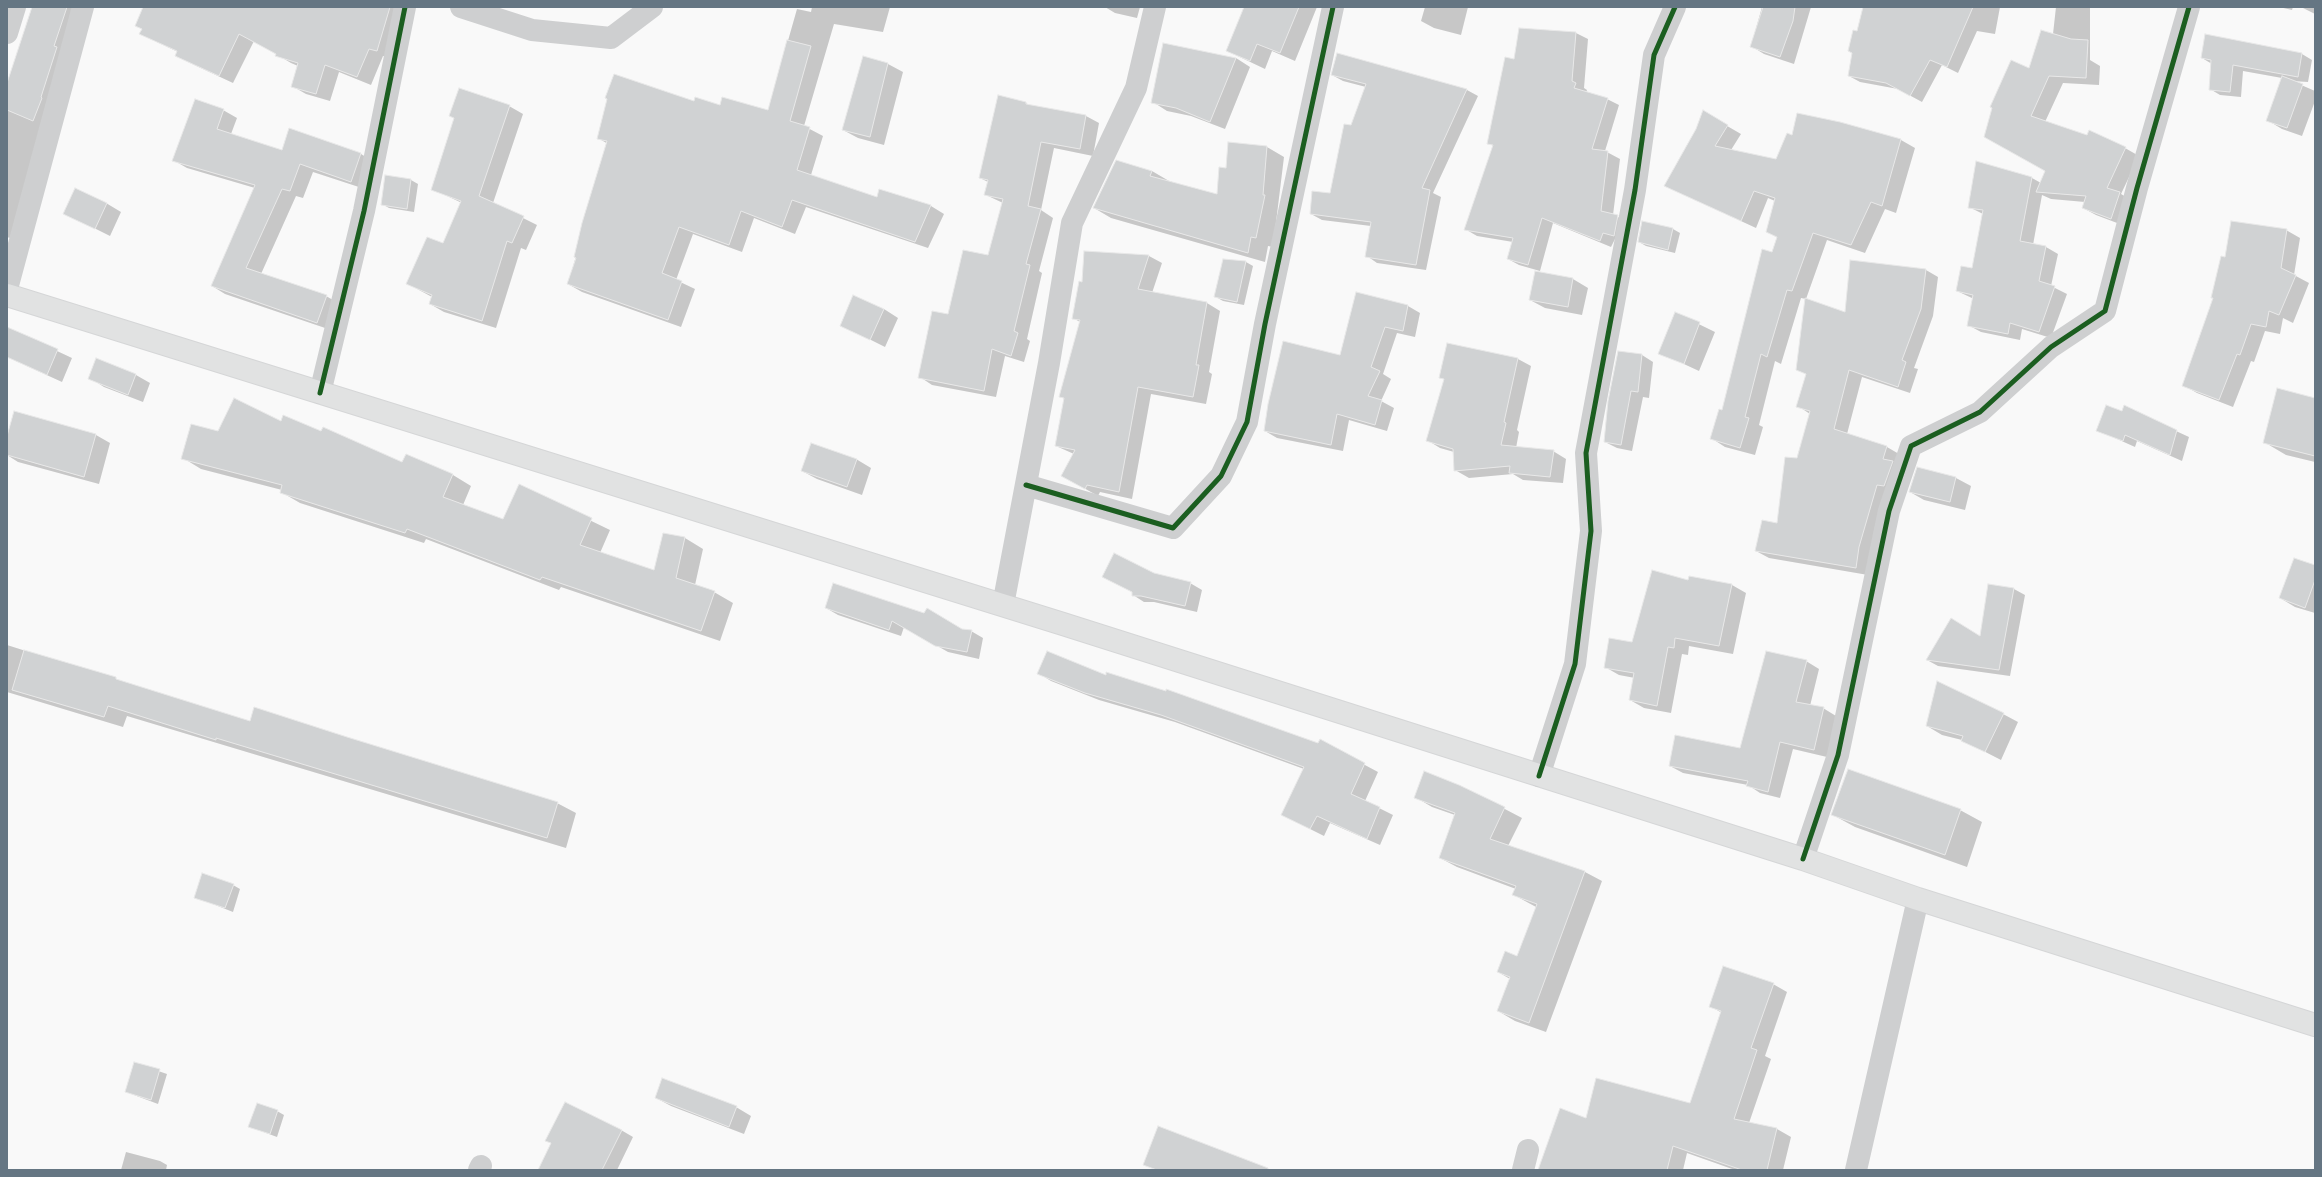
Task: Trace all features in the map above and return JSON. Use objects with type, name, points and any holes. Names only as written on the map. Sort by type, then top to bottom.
[{"type":"main road","points":[[7,295],[1003,605],[1803,859],[1918,900],[2315,1025]]},
{"type":"street","points":[[7,33],[15,7]]},
{"type":"street","points":[[7,289],[83,7]]},
{"type":"street","points":[[320,393],[364,211],[405,7]]},
{"type":"street","points":[[461,7],[532,30],[611,38],[652,7]]},
{"type":"street","points":[[1003,605],[1049,363],[1072,224],[1136,88],[1155,7]]},
{"type":"street","points":[[1026,486],[1173,528],[1221,476],[1247,422],[1264,324],[1333,7]]},
{"type":"street","points":[[1539,776],[1575,664],[1591,531],[1586,452],[1635,190],[1654,55],[1675,7]]},
{"type":"street","points":[[1803,859],[1838,755],[1889,511],[1911,446],[1980,412],[2051,347],[2106,311],[2137,188],[2189,7]]},
{"type":"street","points":[[1856,1170],[1918,900]]},
{"type":"building","points":[[32,7],[67,7],[54,46],[57,47],[41,97],[42,98],[33,121],[7,110],[7,83]]},
{"type":"building","points":[[143,7],[390,7],[377,51],[369,49],[357,77],[325,65],[316,94],[291,87],[298,63],[275,56],[276,54],[239,34],[219,76],[175,56],[177,51],[139,34],[142,29],[135,26]]},
{"type":"building","points":[[1244,7],[1299,7],[1280,53],[1257,44],[1250,61],[1226,51]]},
{"type":"building","points":[[1763,7],[1795,7],[1793,21],[1780,57],[1750,47]]},
{"type":"building","points":[[1863,7],[1973,7],[1947,67],[1930,60],[1910,96],[1886,83],[1848,76],[1852,53],[1848,51],[1853,30],[1857,31]]},
{"type":"building","points":[[1519,28],[1576,32],[1572,81],[1576,83],[1574,88],[1608,98],[1592,149],[1608,151],[1601,211],[1618,215],[1614,236],[1603,233],[1600,241],[1542,218],[1528,265],[1507,259],[1513,238],[1464,230],[1493,145],[1487,144],[1505,57],[1514,59]]},
{"type":"building","points":[[2041,30],[2071,39],[2088,40],[2086,78],[2049,76],[2031,116],[2087,135],[2089,130],[2126,147],[2107,188],[2120,192],[2111,219],[2082,208],[2086,196],[2036,192],[2045,171],[1984,137],[1992,108],[1990,107],[2011,60],[2029,68]]},
{"type":"building","points":[[2205,34],[2302,53],[2298,77],[2233,65],[2230,92],[2209,90],[2211,60],[2201,58]]},
{"type":"building","points":[[787,40],[811,46],[790,121],[810,127],[797,170],[877,197],[879,189],[931,205],[915,242],[792,200],[782,227],[741,211],[729,245],[679,227],[662,273],[682,281],[668,320],[567,284],[576,258],[574,257],[582,223],[607,141],[597,139],[607,99],[605,98],[614,74],[694,101],[695,97],[720,105],[722,97],[768,110]]},
{"type":"building","points":[[1163,43],[1236,58],[1210,122],[1176,108],[1151,103]]},
{"type":"building","points":[[1337,53],[1467,89],[1422,188],[1430,190],[1416,265],[1365,257],[1371,222],[1310,214],[1312,191],[1330,193],[1344,124],[1351,125],[1366,84],[1331,75]]},
{"type":"building","points":[[863,56],[888,63],[870,137],[842,130]]},
{"type":"building","points":[[2282,76],[2303,84],[2287,128],[2266,121]]},
{"type":"building","points":[[459,88],[510,105],[479,196],[524,216],[512,243],[507,241],[482,321],[429,304],[432,295],[406,284],[427,237],[443,243],[461,201],[431,190],[454,118],[449,116]]},
{"type":"building","points":[[998,95],[1026,102],[1026,104],[1086,115],[1080,149],[1041,142],[1028,206],[1041,209],[1026,264],[1030,265],[1014,331],[1018,333],[1011,356],[992,349],[984,391],[918,378],[932,311],[948,314],[963,250],[988,255],[1003,199],[984,195],[988,180],[979,178]]},
{"type":"building","points":[[195,99],[224,109],[217,129],[282,150],[289,128],[361,153],[351,182],[300,164],[290,191],[282,189],[246,268],[327,295],[317,323],[211,286],[255,185],[172,161]]},
{"type":"building","points":[[1703,110],[1728,125],[1715,146],[1776,159],[1787,133],[1792,135],[1797,113],[1840,122],[1901,139],[1882,206],[1871,202],[1851,245],[1813,233],[1792,291],[1787,290],[1767,357],[1761,354],[1745,417],[1749,418],[1740,448],[1710,439],[1719,409],[1722,410],[1762,249],[1772,252],[1777,237],[1766,232],[1775,198],[1754,191],[1741,221],[1664,186],[1696,129]]},
{"type":"building","points":[[1228,142],[1267,146],[1263,195],[1265,195],[1256,238],[1251,237],[1248,253],[1093,208],[1116,160],[1152,171],[1150,176],[1217,194],[1219,167],[1226,168]]},
{"type":"building","points":[[1976,161],[2032,177],[2020,241],[2046,246],[2039,281],[2055,286],[2039,332],[2010,323],[2008,334],[1967,326],[1973,295],[1956,291],[1961,266],[1972,268],[1983,210],[1968,208]]},
{"type":"building","points":[[385,175],[411,179],[407,209],[381,205]]},
{"type":"building","points":[[75,188],[107,203],[95,229],[63,214]]},
{"type":"building","points":[[1642,221],[1673,228],[1668,250],[1638,242]]},
{"type":"building","points":[[2231,221],[2287,229],[2281,268],[2296,275],[2279,315],[2269,311],[2266,327],[2251,324],[2240,355],[2237,354],[2219,400],[2182,386],[2213,298],[2211,298],[2221,256],[2225,257]]},
{"type":"building","points":[[1084,251],[1149,255],[1138,289],[1207,302],[1196,365],[1199,365],[1193,397],[1138,387],[1119,492],[1087,485],[1085,489],[1061,476],[1075,450],[1055,446],[1064,398],[1059,397],[1080,320],[1072,319],[1079,281],[1082,282]]},
{"type":"building","points":[[1223,259],[1246,261],[1237,302],[1214,297]]},
{"type":"building","points":[[1850,260],[1926,269],[1921,309],[1902,360],[1906,362],[1898,387],[1849,370],[1834,429],[1887,446],[1883,459],[1893,461],[1884,486],[1877,485],[1859,547],[1856,568],[1755,551],[1762,520],[1777,523],[1785,457],[1797,458],[1810,411],[1796,407],[1806,374],[1796,370],[1805,298],[1845,312]]},
{"type":"building","points":[[1535,271],[1573,278],[1568,307],[1529,300]]},
{"type":"building","points":[[1356,292],[1408,305],[1403,331],[1385,327],[1371,367],[1380,371],[1368,396],[1382,400],[1375,425],[1337,414],[1331,445],[1264,431],[1268,404],[1283,341],[1340,355]]},
{"type":"building","points":[[853,295],[884,309],[870,340],[840,326]]},
{"type":"building","points":[[1675,312],[1700,322],[1684,364],[1658,354]]},
{"type":"building","points":[[7,327],[58,349],[47,375],[7,357]]},
{"type":"building","points":[[1447,343],[1518,358],[1504,422],[1506,423],[1501,445],[1554,450],[1550,477],[1509,473],[1510,466],[1454,471],[1453,449],[1426,441],[1444,379],[1439,378]]},
{"type":"building","points":[[1618,351],[1642,354],[1638,392],[1631,391],[1621,445],[1604,442],[1608,401]]},
{"type":"building","points":[[96,358],[136,374],[128,395],[88,379]]},
{"type":"building","points":[[2277,388],[2315,398],[2315,456],[2263,443]]},
{"type":"building","points":[[234,398],[281,421],[283,415],[321,431],[323,427],[402,462],[406,454],[453,474],[443,497],[503,519],[519,484],[592,518],[580,545],[654,570],[663,533],[685,537],[676,578],[715,591],[701,631],[542,577],[540,580],[407,529],[405,533],[280,493],[282,485],[181,459],[191,424],[218,431]]},
{"type":"building","points":[[2106,405],[2122,411],[2124,405],[2177,430],[2170,455],[2125,435],[2123,441],[2096,431]]},
{"type":"building","points":[[14,411],[96,434],[84,477],[7,455],[7,436]]},
{"type":"building","points":[[811,443],[857,459],[847,487],[801,471]]},
{"type":"building","points":[[1917,467],[1956,477],[1950,502],[1909,492]]},
{"type":"building","points":[[1114,553],[1154,573],[1191,582],[1185,606],[1141,596],[1132,596],[1132,592],[1102,577]]},
{"type":"building","points":[[2294,558],[2315,565],[2315,580],[2305,608],[2279,598]]},
{"type":"building","points":[[1652,570],[1688,580],[1689,576],[1732,584],[1719,646],[1675,638],[1674,648],[1668,647],[1657,706],[1629,700],[1634,673],[1604,668],[1609,638],[1632,642]]},
{"type":"building","points":[[833,583],[924,613],[927,608],[962,629],[972,630],[967,652],[935,646],[892,621],[889,630],[825,608]]},
{"type":"building","points":[[1988,584],[2014,588],[1999,670],[1926,660],[1951,618],[1980,636]]},
{"type":"building","points":[[24,650],[116,677],[116,679],[250,721],[254,707],[558,802],[547,838],[216,738],[216,740],[108,706],[104,717],[12,690]]},
{"type":"building","points":[[1047,651],[1106,675],[1106,672],[1166,691],[1166,689],[1318,743],[1320,739],[1365,763],[1351,794],[1380,807],[1367,839],[1317,816],[1310,829],[1281,815],[1304,767],[1161,715],[1085,693],[1037,674]]},
{"type":"building","points":[[1766,651],[1807,660],[1796,702],[1824,707],[1814,750],[1780,742],[1768,792],[1746,786],[1748,781],[1669,766],[1675,735],[1740,748]]},
{"type":"building","points":[[1937,681],[2004,713],[1985,752],[1961,741],[1963,736],[1926,726]]},
{"type":"building","points":[[1848,769],[1961,809],[1945,855],[1831,815]]},
{"type":"building","points":[[1424,771],[1459,785],[1505,807],[1490,839],[1585,871],[1529,1023],[1497,1011],[1510,977],[1497,972],[1505,951],[1517,956],[1537,904],[1512,895],[1516,886],[1439,858],[1455,813],[1414,798]]},
{"type":"building","points":[[202,873],[234,884],[225,908],[194,898]]},
{"type":"building","points":[[1723,966],[1774,983],[1751,1048],[1757,1050],[1734,1119],[1777,1128],[1767,1170],[1742,1170],[1673,1146],[1667,1170],[1538,1170],[1560,1108],[1586,1118],[1596,1078],[1690,1103],[1721,1011],[1709,1007]]},
{"type":"building","points":[[134,1062],[160,1069],[151,1100],[125,1092]]},
{"type":"building","points":[[662,1078],[737,1106],[729,1127],[655,1098]]},
{"type":"building","points":[[565,1102],[622,1130],[602,1170],[538,1170],[551,1143],[545,1141]]},
{"type":"building","points":[[257,1103],[278,1110],[270,1134],[248,1127]]},
{"type":"building","points":[[1158,1126],[1268,1168],[1268,1170],[1157,1170],[1143,1165]]},
{"type":"cycle path","points":[[320,393],[364,211],[405,7]]},
{"type":"cycle path","points":[[1026,485],[1173,528],[1221,476],[1247,422],[1265,324],[1333,7]]},
{"type":"cycle path","points":[[1539,776],[1575,664],[1591,531],[1586,453],[1635,190],[1654,55],[1675,7]]},
{"type":"cycle path","points":[[1803,859],[1838,755],[1889,511],[1911,446],[1980,412],[2051,347],[2105,311],[2137,188],[2189,7]]}]
